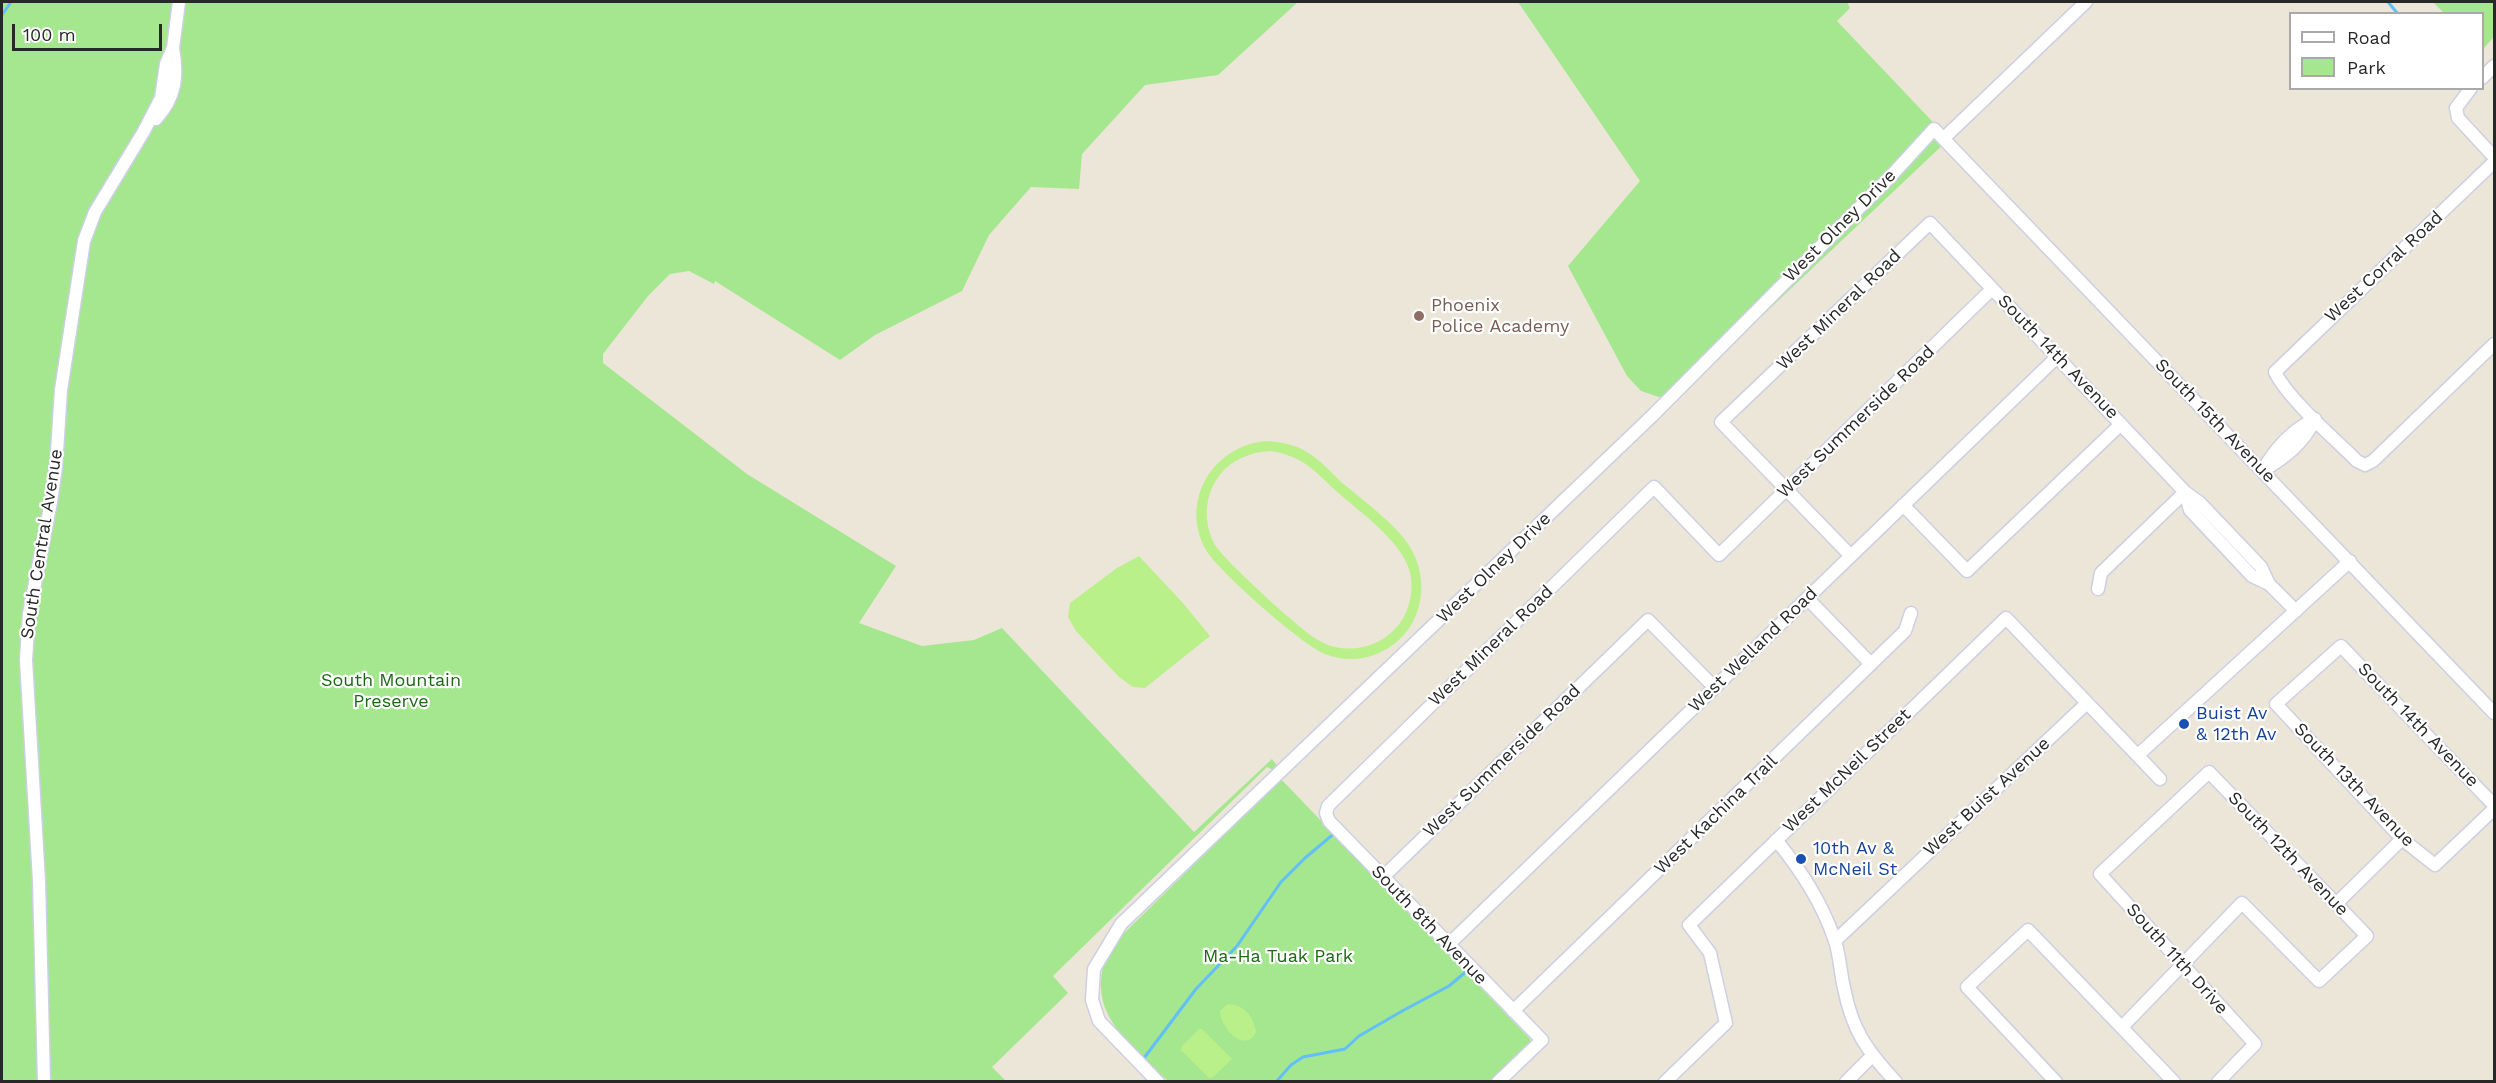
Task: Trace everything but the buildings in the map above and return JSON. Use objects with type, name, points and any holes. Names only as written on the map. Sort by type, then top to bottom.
[{"type":"street","name":"South Central Avenue","points":[[44,1082],[39,881],[26,660],[28,614],[51,502],[56,467],[61,390],[81,254],[95,212],[144,131],[160,98],[166,64],[173,48],[179,2]]},
{"type":"street","points":[[1944,138],[2086,2]]},
{"type":"street","points":[[2470,90],[2456,108],[2458,118],[2494,157]]},
{"type":"street","name":"South 15th Avenue","points":[[1934,129],[2494,713]]},
{"type":"street","name":"West Olney Drive","points":[[1158,1082],[1100,1021],[1092,1000],[1094,969],[1121,924],[1652,416],[1891,176],[1934,129]]},
{"type":"street","name":"West Corral Road","points":[[2315,419],[2280,382],[2275,372],[2494,162]]},
{"type":"street","name":"South 14th Avenue","points":[[1930,223],[2185,492],[2199,502],[2247,561],[2261,567],[2269,584],[2296,611]]},
{"type":"street","name":"West Mineral Road","points":[[1787,489],[1721,422],[1930,223]]},
{"type":"street","name":"West Summerside Road","points":[[1719,555],[1992,289]]},
{"type":"street","points":[[2262,471],[2274,451],[2292,442],[2300,426],[2315,419],[2357,461],[2365,465],[2373,461],[2494,344]]},
{"type":"street","name":"West Welland Road","points":[[1449,944],[2058,356]]},
{"type":"street","points":[[1902,505],[1967,571],[2121,424]]},
{"type":"street","name":"West Mineral Road","points":[[1328,806],[1654,487],[1719,555]]},
{"type":"street","points":[[1787,489],[1850,555]]},
{"type":"street","points":[[2098,589],[2101,573],[2185,492]]},
{"type":"street","points":[[2138,755],[2350,561]]},
{"type":"street","points":[[1807,598],[1871,664]]},
{"type":"street","name":"West Kachina Trail","points":[[1513,1011],[1905,631],[1911,613]]},
{"type":"street","name":"West McNeil Street","points":[[1665,1082],[1725,1023],[1710,953],[1689,925],[2006,618],[2087,703]]},
{"type":"street","name":"West Summerside Road","points":[[1383,877],[1648,620],[1714,687]]},
{"type":"street","name":"South 14th Avenue","points":[[2341,646],[2494,807]]},
{"type":"street","name":"South 13th Avenue","points":[[2341,646],[2276,704],[2402,839],[2435,865],[2494,807]]},
{"type":"street","points":[[2087,703],[2160,779]]},
{"type":"street","name":"West Buist Avenue","points":[[1835,941],[2087,703]]},
{"type":"street","name":"South 11th Drive","points":[[2209,772],[2100,874],[2255,1044],[2218,1082]]},
{"type":"street","name":"South 12th Avenue","points":[[2182,964],[2242,903],[2319,981],[2367,936],[2209,772]]},
{"type":"street","name":"South 8th Avenue","points":[[1328,806],[1326,813],[1329,821],[1542,1040],[1498,1082]]},
{"type":"street","points":[[2337,903],[2402,839]]},
{"type":"street","points":[[1776,840],[1821,903],[1835,941],[1850,1018],[1855,1030],[1872,1056],[1896,1082]]},
{"type":"street","points":[[2056,1082],[1966,987],[2028,930],[2123,1026],[2174,1082]]},
{"type":"street","points":[[2123,1026],[2182,964]]},
{"type":"street","points":[[1846,1082],[1872,1056]]},
{"type":"green space","name":"South Mountain Preserve","points":[[2,2],[1298,2],[1218,75],[1145,85],[1082,154],[1079,189],[1031,187],[989,235],[962,291],[875,335],[840,360],[715,281],[714,284],[689,271],[670,274],[648,296],[603,354],[603,363],[747,474],[896,566],[859,623],[922,646],[974,640],[1002,628],[1194,832],[1272,759],[1279,768],[1662,398],[1641,391],[1627,376],[1568,266],[1640,181],[1518,2],[1847,2],[1850,8],[1837,21],[1949,139],[1279,773],[1267,767],[1053,976],[1068,993],[992,1067],[1006,1081],[2,1082]]},
{"type":"green space","points":[[2433,2],[2494,2],[2494,37],[2484,48],[2484,12],[2443,12]]},
{"type":"green space","points":[[1273,441],[1290,444],[1305,451],[1378,512],[1397,530],[1410,547],[1421,578],[1418,610],[1402,637],[1389,647],[1374,655],[1355,659],[1337,658],[1325,654],[1299,637],[1261,606],[1226,574],[1206,550],[1199,531],[1197,513],[1199,495],[1206,479],[1217,464],[1231,453],[1248,445]],"holes":[[[1270,451],[1296,458],[1312,469],[1375,524],[1394,543],[1407,564],[1412,585],[1405,614],[1393,631],[1377,642],[1364,647],[1347,649],[1318,640],[1264,595],[1232,565],[1215,545],[1207,519],[1208,501],[1214,484],[1229,465],[1248,455]]]},
{"type":"green space","points":[[1139,556],[1210,636],[1145,688],[1133,687],[1119,677],[1076,631],[1068,617],[1070,603],[1117,568]]},
{"type":"green space","name":"Ma-Ha Tuak Park","points":[[1281,779],[1530,1039],[1531,1043],[1494,1081],[1168,1081],[1138,1052],[1113,1023],[1105,1007],[1101,989],[1102,969],[1110,947]]},
{"type":"green space","points":[[1228,1004],[1247,1012],[1255,1026],[1256,1032],[1246,1041],[1234,1036],[1224,1024],[1220,1011]]},
{"type":"green space","points":[[1199,1029],[1202,1029],[1232,1059],[1209,1078],[1181,1050],[1182,1046]]},
{"type":"waterway","points":[[2,15],[11,2]]},
{"type":"waterway","points":[[2388,2],[2396,12]]},
{"type":"waterway","points":[[1141,1062],[1196,989],[1237,946],[1281,882],[1336,832]]},
{"type":"waterway","points":[[1276,1082],[1291,1065],[1303,1057],[1345,1049],[1359,1036],[1449,986],[1468,970]]},
{"type":"place","name":"Phoenix Police Academy","points":[[1419,316]]},
{"type":"place","name":"Buist Av & 12th Av","points":[[2184,724]]},
{"type":"place","name":"10th Av & McNeil St","points":[[1801,859]]}]
